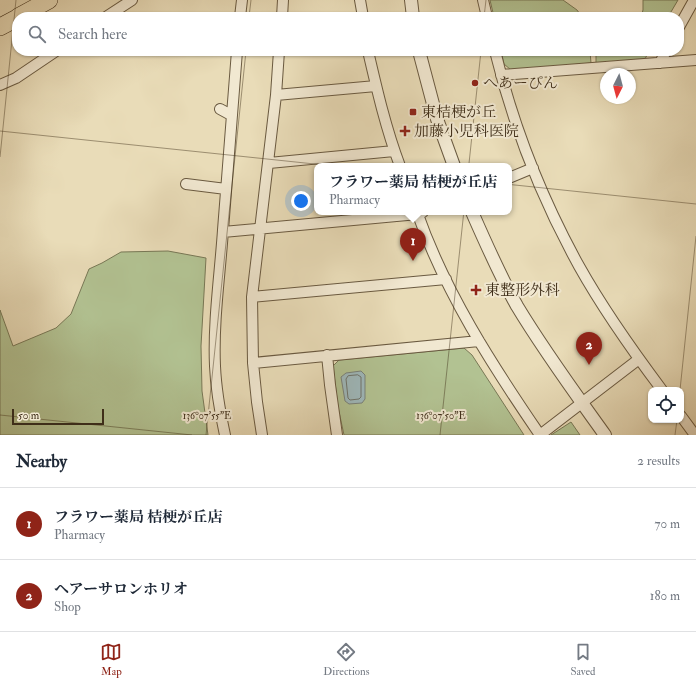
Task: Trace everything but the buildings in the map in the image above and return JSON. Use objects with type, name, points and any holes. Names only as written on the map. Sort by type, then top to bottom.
[{"type":"highway","points":[[27,12],[49,0]]},
{"type":"highway","points":[[0,27],[12,20]]},
{"type":"street","points":[[114,12],[132,0]]},
{"type":"street","points":[[241,12],[242,0]]},
{"type":"street","points":[[282,0],[282,12]]},
{"type":"street","points":[[360,0],[361,12]]},
{"type":"street","points":[[411,0],[412,12]]},
{"type":"street","points":[[483,0],[486,12]]},
{"type":"street","points":[[684,18],[694,0]]},
{"type":"street","points":[[0,84],[16,78],[49,56]]},
{"type":"street","points":[[225,435],[217,398],[215,365],[217,300],[237,56]]},
{"type":"street","points":[[262,435],[253,363],[252,297],[276,95],[279,56]]},
{"type":"street","points":[[369,56],[394,151],[399,163]]},
{"type":"street","points":[[420,56],[437,119],[453,163]]},
{"type":"street","points":[[496,56],[510,106],[533,168],[562,232],[579,266],[604,306],[639,359],[660,387]]},
{"type":"street","points":[[660,63],[664,56]]},
{"type":"street","points":[[501,75],[696,60]]},
{"type":"street","points":[[276,95],[376,86]]},
{"type":"street","points":[[220,109],[232,115]]},
{"type":"street","points":[[268,163],[394,151]]},
{"type":"street","points":[[512,177],[533,168]]},
{"type":"street","points":[[186,184],[226,189]]},
{"type":"street","points":[[223,232],[400,215]]},
{"type":"street","points":[[420,215],[421,225],[446,278],[479,341],[540,434],[639,359]]},
{"type":"street","points":[[473,215],[498,270],[517,305],[560,373],[605,435]]},
{"type":"street","points":[[252,297],[446,278]]},
{"type":"street","points":[[253,363],[479,341]]},
{"type":"street","points":[[327,355],[337,435]]},
{"type":"street","points":[[684,420],[695,435]]},
{"type":"green space","points":[[490,0],[563,0],[578,12],[493,12]]},
{"type":"green space","points":[[643,0],[678,0],[671,12],[642,12]]},
{"type":"green space","points":[[502,56],[590,56],[591,63],[511,70],[504,64]]},
{"type":"green space","points":[[596,56],[646,56],[644,61],[596,63]]},
{"type":"green space","points":[[168,251],[206,258],[201,346],[202,391],[208,435],[0,435],[0,310],[13,346],[56,328],[71,314],[89,269],[121,252]]},
{"type":"green space","points":[[464,348],[472,355],[524,435],[344,435],[338,407],[333,366],[339,360]]},
{"type":"green space","points":[[571,422],[580,435],[551,435]]},
{"type":"water","points":[[361,371],[365,375],[365,399],[362,403],[349,404],[345,401],[341,377],[346,373]]},
{"type":"place","name":"へあーぴん","points":[[475,83]]},
{"type":"place","name":"東桔梗が丘","points":[[413,112]]},
{"type":"place","name":"加藤小児科医院","points":[[405,131]]},
{"type":"place","name":"フラワー薬局 桔梗が丘店","points":[[413,261]]},
{"type":"place","name":"東整形外科","points":[[476,290]]},
{"type":"place","name":"ヘアーサロンホリオ","points":[[589,365]]}]
